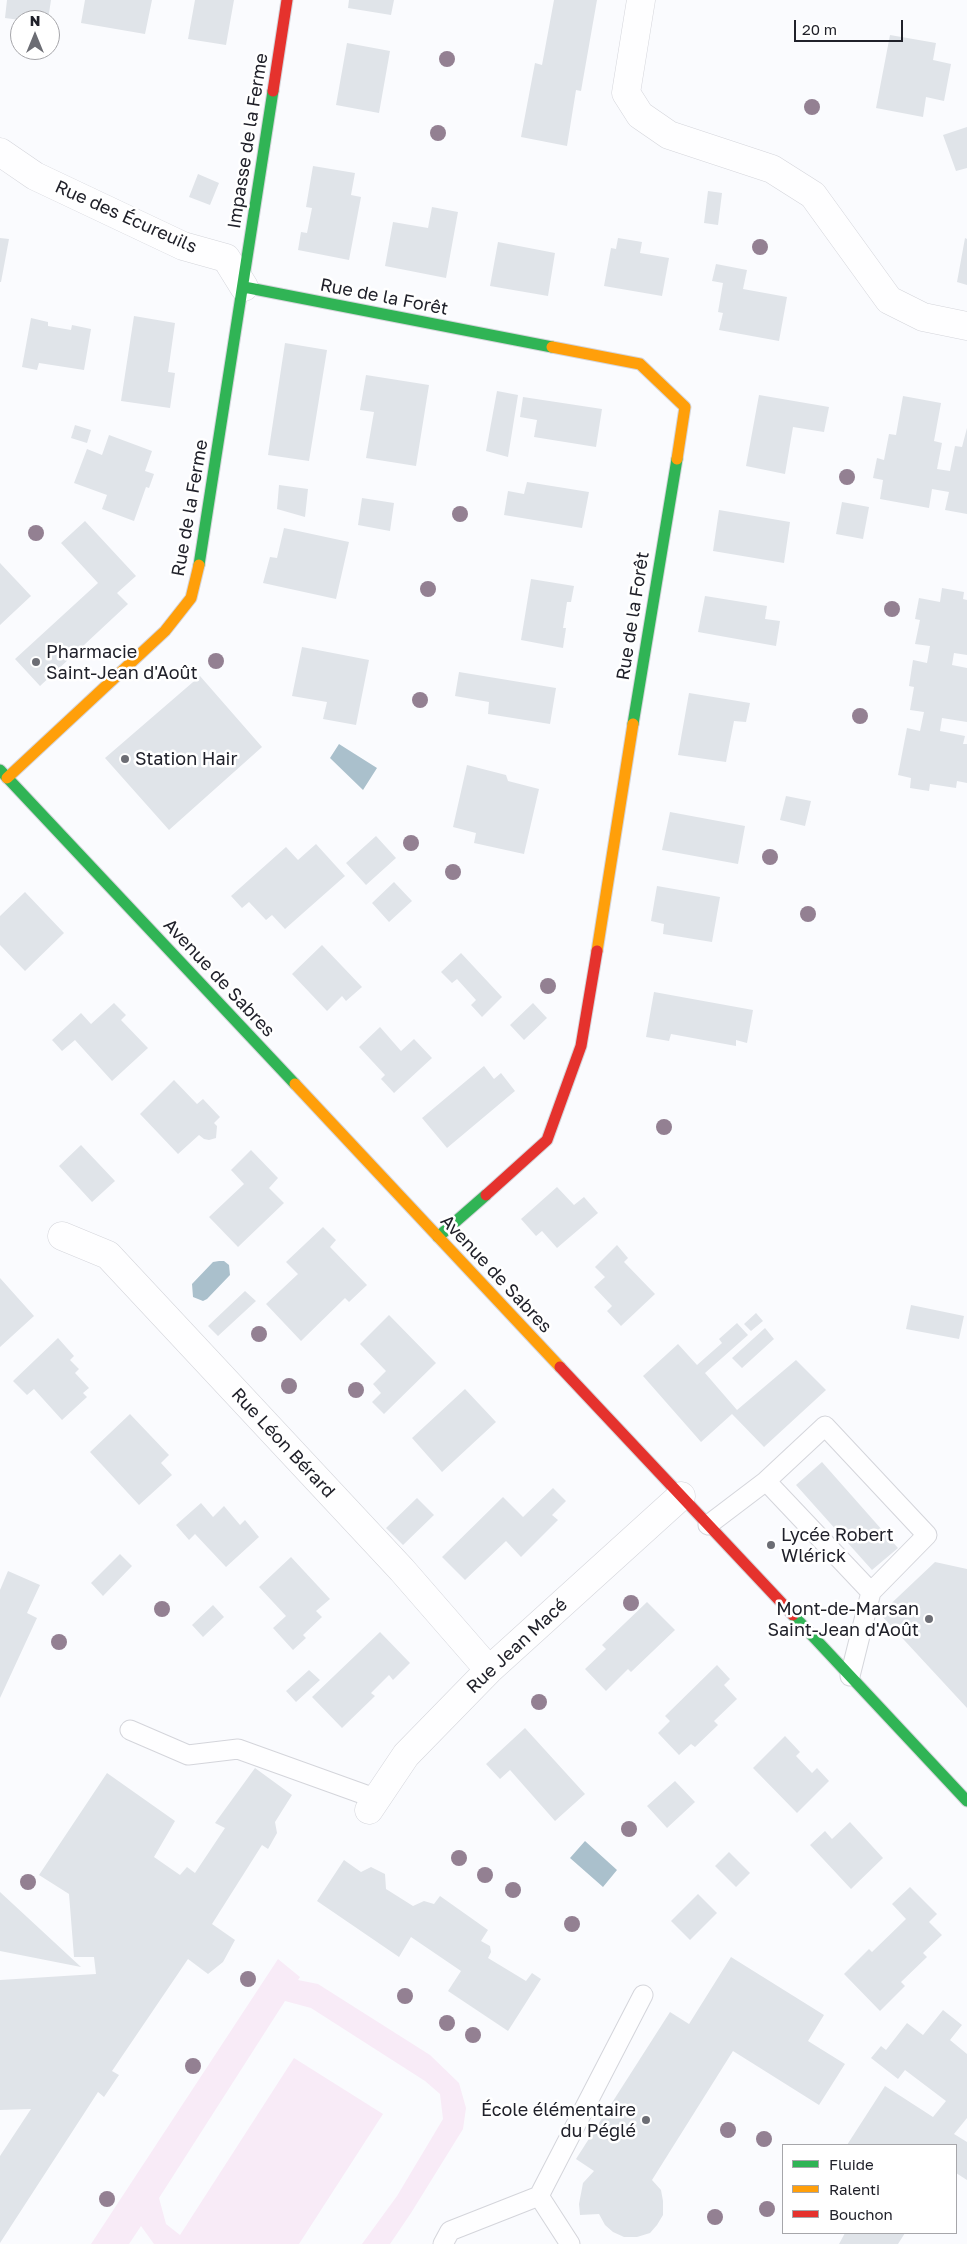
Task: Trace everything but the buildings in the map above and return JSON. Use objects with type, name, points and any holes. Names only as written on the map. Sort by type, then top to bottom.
[{"type":"street","name":"Impasse de la Ferme","points":[[244,287],[287,0]]},
{"type":"street","points":[[641,0],[626,93],[640,115],[669,135],[772,169],[813,194],[889,300],[923,317],[967,326]]},
{"type":"street","name":"Rue des Écureuils","points":[[0,152],[35,176],[183,246],[226,258],[244,287]]},
{"type":"street","name":"Rue de la Ferme","points":[[3,774],[165,631],[191,598],[196,584],[244,287]]},
{"type":"street","name":"Rue de la Forêt","points":[[244,287],[640,364],[685,407],[581,1046],[547,1140],[438,1237]]},
{"type":"street","name":"Avenue de Sabres","points":[[3,774],[967,1801]]},
{"type":"street","name":"Rue Léon Bérard","points":[[62,1236],[108,1254],[402,1570],[489,1670]]},
{"type":"street","name":"Rue Jean Macé","points":[[373,1805],[406,1754],[489,1670],[681,1496]]},
{"type":"lane","points":[[708,1525],[766,1481],[825,1426],[927,1535],[871,1592],[850,1676]]},
{"type":"lane","points":[[766,1481],[871,1592]]},
{"type":"lane","points":[[130,1730],[188,1754],[238,1749],[373,1805]]},
{"type":"lane","points":[[443,2244],[450,2231],[539,2196],[643,1995]]},
{"type":"lane","points":[[539,2196],[570,2244]]},
{"type":"shaded area","points":[[278,1959],[300,1977],[298,1980],[318,1984],[430,2055],[459,2083],[466,2108],[463,2129],[411,2213],[390,2244],[362,2244],[397,2196],[443,2119],[440,2094],[425,2081],[311,2008],[285,2001],[159,2198],[166,2224],[180,2235],[294,2058],[383,2114],[299,2244],[154,2244],[141,2226],[129,2244],[91,2244]]},
{"type":"water","points":[[339,744],[377,768],[363,790],[330,758]]},
{"type":"water","points":[[224,1261],[229,1265],[230,1275],[207,1299],[203,1301],[193,1297],[192,1284],[213,1262]]},
{"type":"water","points":[[585,1841],[617,1870],[603,1887],[570,1858]]},
{"type":"traffic: fast","points":[[199,565],[273,91]]},
{"type":"traffic: fast","points":[[244,287],[552,347]]},
{"type":"traffic: fast","points":[[633,724],[677,459]]},
{"type":"traffic: fast","points":[[0,770],[295,1084]]},
{"type":"traffic: fast","points":[[438,1237],[486,1195]]},
{"type":"traffic: fast","points":[[793,1615],[967,1801]]},
{"type":"traffic: slow","points":[[552,347],[640,364],[685,407],[677,459]]},
{"type":"traffic: slow","points":[[7,778],[165,631],[191,598],[199,565]]},
{"type":"traffic: slow","points":[[597,951],[633,724]]},
{"type":"traffic: slow","points":[[295,1084],[560,1367]]},
{"type":"traffic: jam","points":[[273,91],[287,0]]},
{"type":"traffic: jam","points":[[486,1195],[547,1140],[581,1046],[597,951]]},
{"type":"traffic: jam","points":[[560,1367],[793,1615]]},
{"type":"place","name":"Pharmacie Saint-Jean d'Août","points":[[36,662]]},
{"type":"place","name":"Station Hair","points":[[125,759]]},
{"type":"place","name":"Lycée Robert Wlérick","points":[[771,1545]]},
{"type":"place","name":"Mont-de-Marsan Saint-Jean d'Août","points":[[929,1619]]},
{"type":"place","name":"École élémentaire du Péglé","points":[[646,2120]]}]
